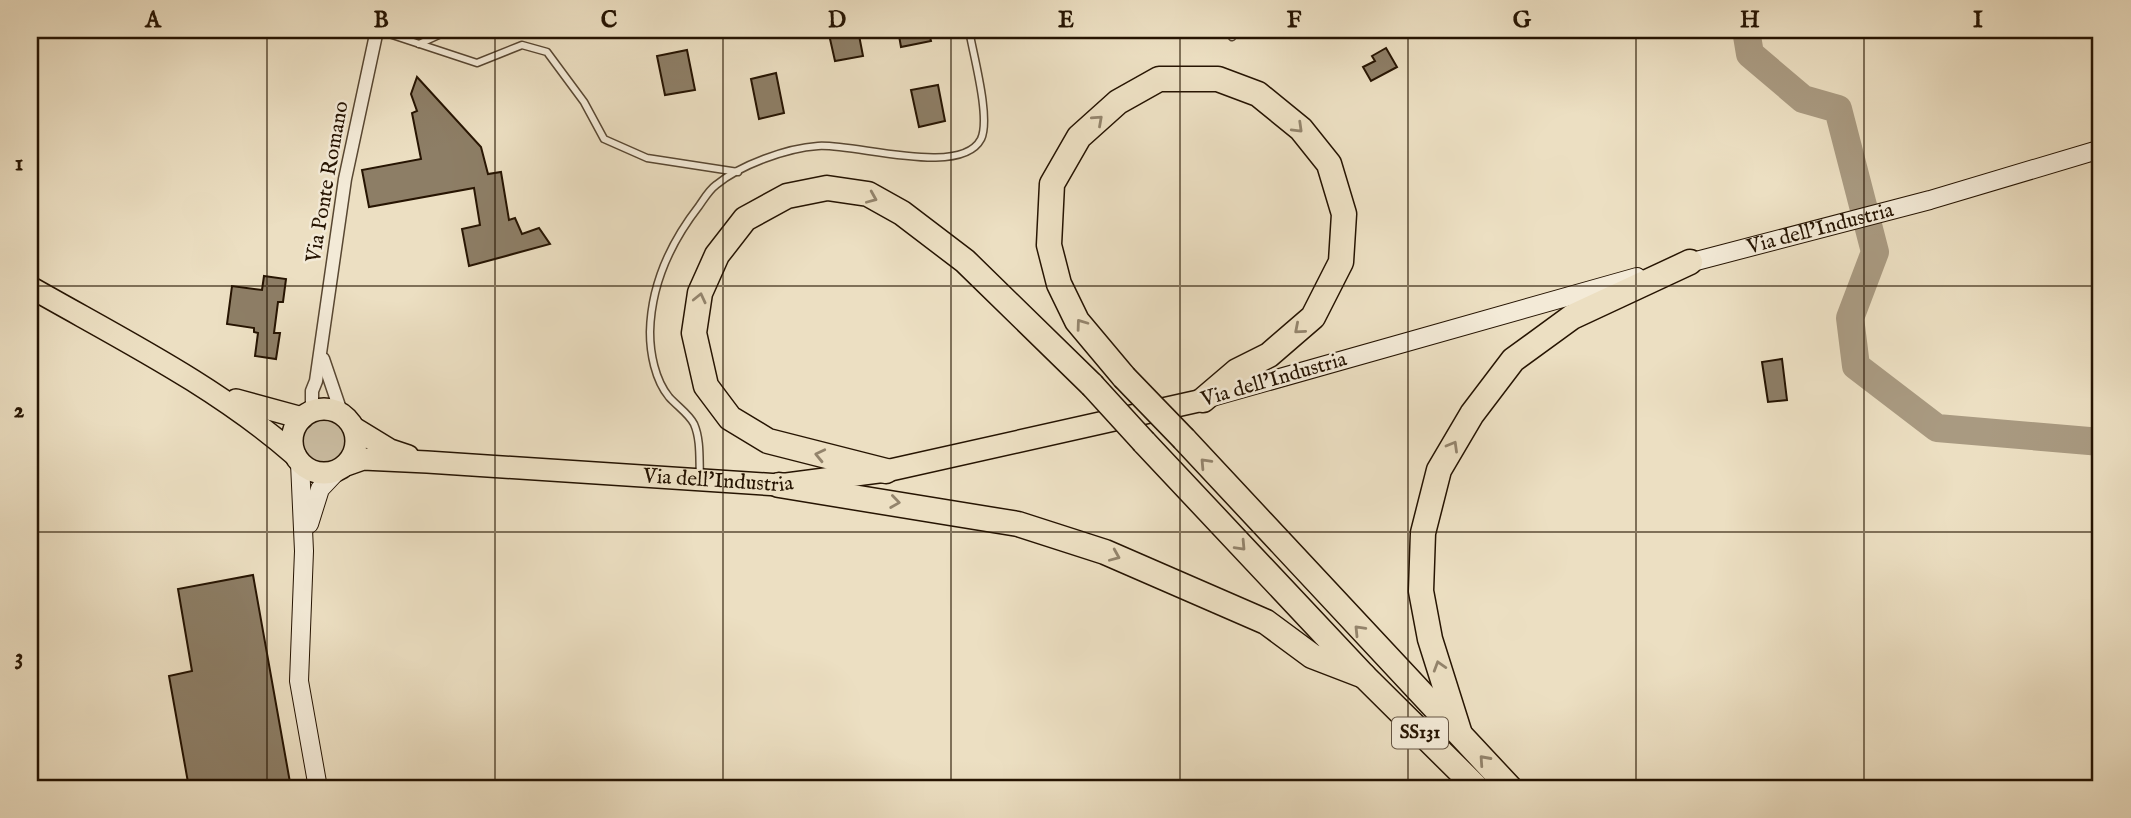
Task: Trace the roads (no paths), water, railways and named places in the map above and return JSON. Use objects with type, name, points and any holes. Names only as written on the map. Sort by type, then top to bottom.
[{"type":"highway","points":[[1203,400],[1237,370],[1269,355],[1313,317],[1341,262],[1344,214],[1329,164],[1301,130],[1258,94],[1219,79],[1159,79],[1118,102],[1079,137],[1052,184],[1049,245],[1059,284],[1077,321],[1125,377],[1351,622],[1459,731]]},
{"type":"highway","points":[[886,471],[768,441],[730,418],[706,386],[694,333],[700,293],[717,255],[745,219],[787,196],[827,188],[868,194],[902,213],[965,261],[1092,385],[1364,676]]},
{"type":"highway","points":[[1459,731],[1430,639],[1421,591],[1423,533],[1439,470],[1472,414],[1513,360],[1572,317],[1690,262]]},
{"type":"highway","points":[[779,485],[1018,524],[1105,552],[1266,622],[1312,656],[1364,676]]},
{"type":"highway","name":"SS131","points":[[1364,676],[1477,788]]},
{"type":"highway","name":"SS131","points":[[1459,731],[1510,788]]},
{"type":"main road","name":"Via dell'Industria","points":[[342,468],[363,459],[779,485],[886,471],[1203,400],[1690,262],[1930,200],[2101,149]]},
{"type":"main road","points":[[30,287],[215,392],[250,417],[314,472],[342,468]]},
{"type":"main road","points":[[215,392],[307,415],[327,409],[348,421],[356,444],[342,468],[320,489],[314,503],[304,551]]},
{"type":"main road","points":[[307,415],[294,432],[304,551],[299,681],[318,788]]},
{"type":"main road","name":"Via dell'Industria","points":[[348,421],[390,450],[427,462]]},
{"type":"street","name":"Via Ponte Romano","points":[[307,415],[322,341],[345,179],[377,30]]},
{"type":"street","name":"Via Ponte Romano","points":[[322,341],[323,364],[348,421]]},
{"type":"lane","points":[[377,30],[477,63],[522,45],[547,52],[583,102],[604,139],[646,158],[740,172]]},
{"type":"lane","points":[[419,44],[450,30]]},
{"type":"lane","points":[[701,482],[698,436],[693,422],[667,395],[654,365],[650,331],[658,280],[680,231],[715,186],[769,156],[820,145],[873,153],[947,157],[970,151],[981,139],[984,122],[969,30]]},
{"type":"waterway","points":[[1746,30],[1750,54],[1803,99],[1838,109],[1875,252],[1850,318],[1856,366],[1937,428],[2101,442]]}]
